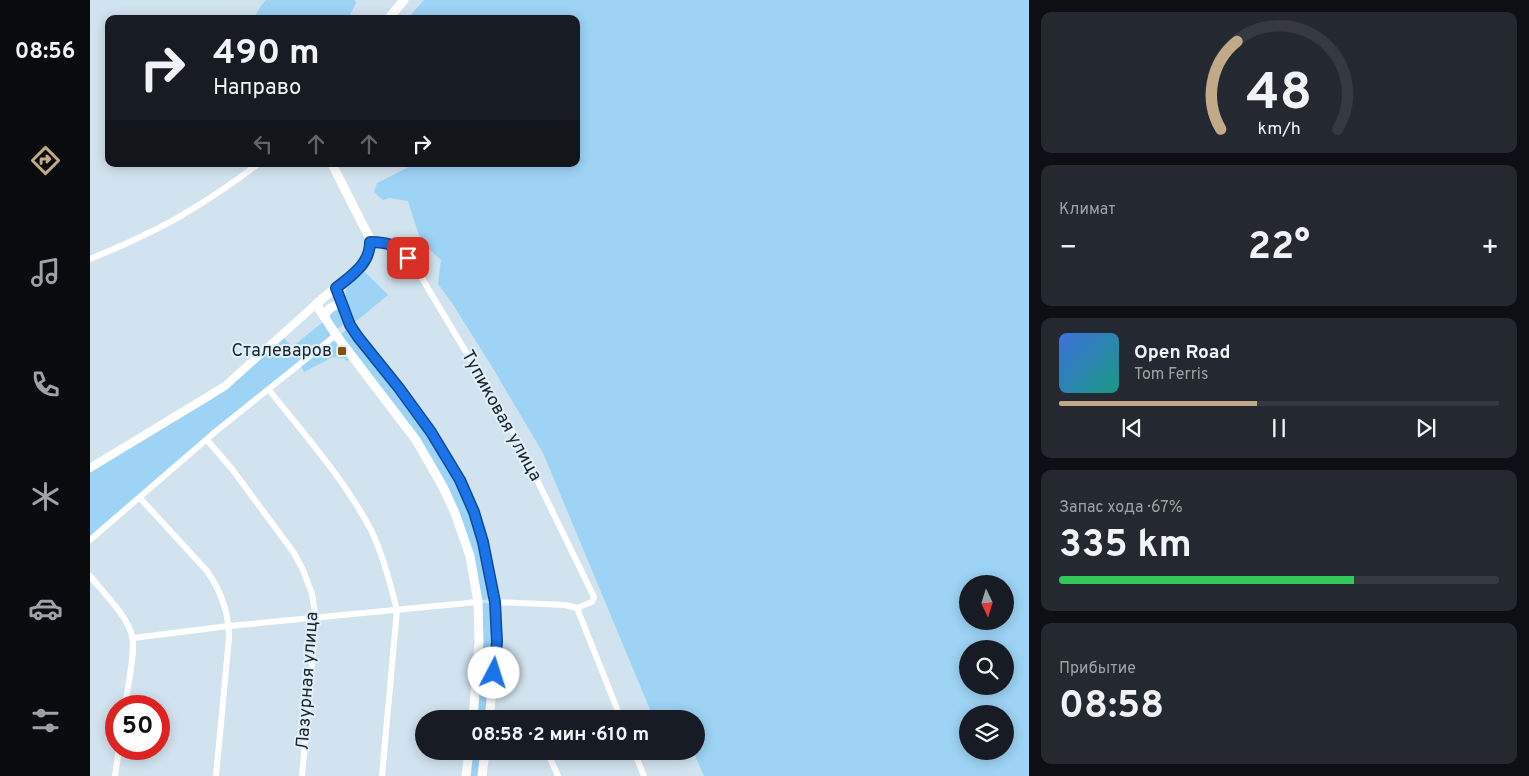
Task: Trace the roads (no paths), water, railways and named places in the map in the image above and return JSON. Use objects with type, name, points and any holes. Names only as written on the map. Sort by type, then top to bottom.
[{"type":"main road","points":[[391,15],[401,1]]},
{"type":"main road","points":[[334,167],[364,227],[370,242],[370,251],[368,258],[362,266],[316,304],[336,335],[416,440],[443,487],[464,536],[470,556],[478,602],[479,642],[474,710]]},
{"type":"main road","points":[[336,288],[350,325],[431,432],[460,480],[474,512],[483,542],[495,602],[497,642],[490,710]]},
{"type":"main road","points":[[324,317],[326,311],[331,307],[342,304]]},
{"type":"main road","points":[[336,335],[350,325]]},
{"type":"main road","points":[[478,602],[495,602]]},
{"type":"main road","points":[[466,776],[468,760]]},
{"type":"main road","points":[[482,776],[484,760]]},
{"type":"street","points":[[90,259],[140,237],[186,213],[238,180],[254,167]]},
{"type":"street","name":"Тупиковая улица","points":[[370,242],[389,244],[400,249],[408,258],[500,409],[525,455],[594,597],[592,602],[577,608]]},
{"type":"street","points":[[90,468],[225,386],[316,304]]},
{"type":"street","points":[[90,540],[207,440],[336,335]]},
{"type":"street","points":[[269,390],[324,459],[361,513],[371,531],[382,559],[397,610],[382,776]]},
{"type":"street","name":"Лазурная улица","points":[[207,440],[232,468],[294,554],[303,570],[312,594],[316,618],[302,776]]},
{"type":"street","points":[[140,498],[207,571],[215,582],[226,609],[229,626],[224,702],[216,776]]},
{"type":"street","points":[[90,576],[124,619],[133,638],[127,695]]},
{"type":"street","points":[[133,638],[229,626],[478,602]]},
{"type":"street","points":[[495,602],[565,605],[577,608],[617,710]]},
{"type":"street","points":[[115,776],[117,760]]},
{"type":"street","points":[[551,760],[558,776]]},
{"type":"street","points":[[638,760],[644,776]]},
{"type":"place","name":"Сталеваров","points":[[342,351]]}]
